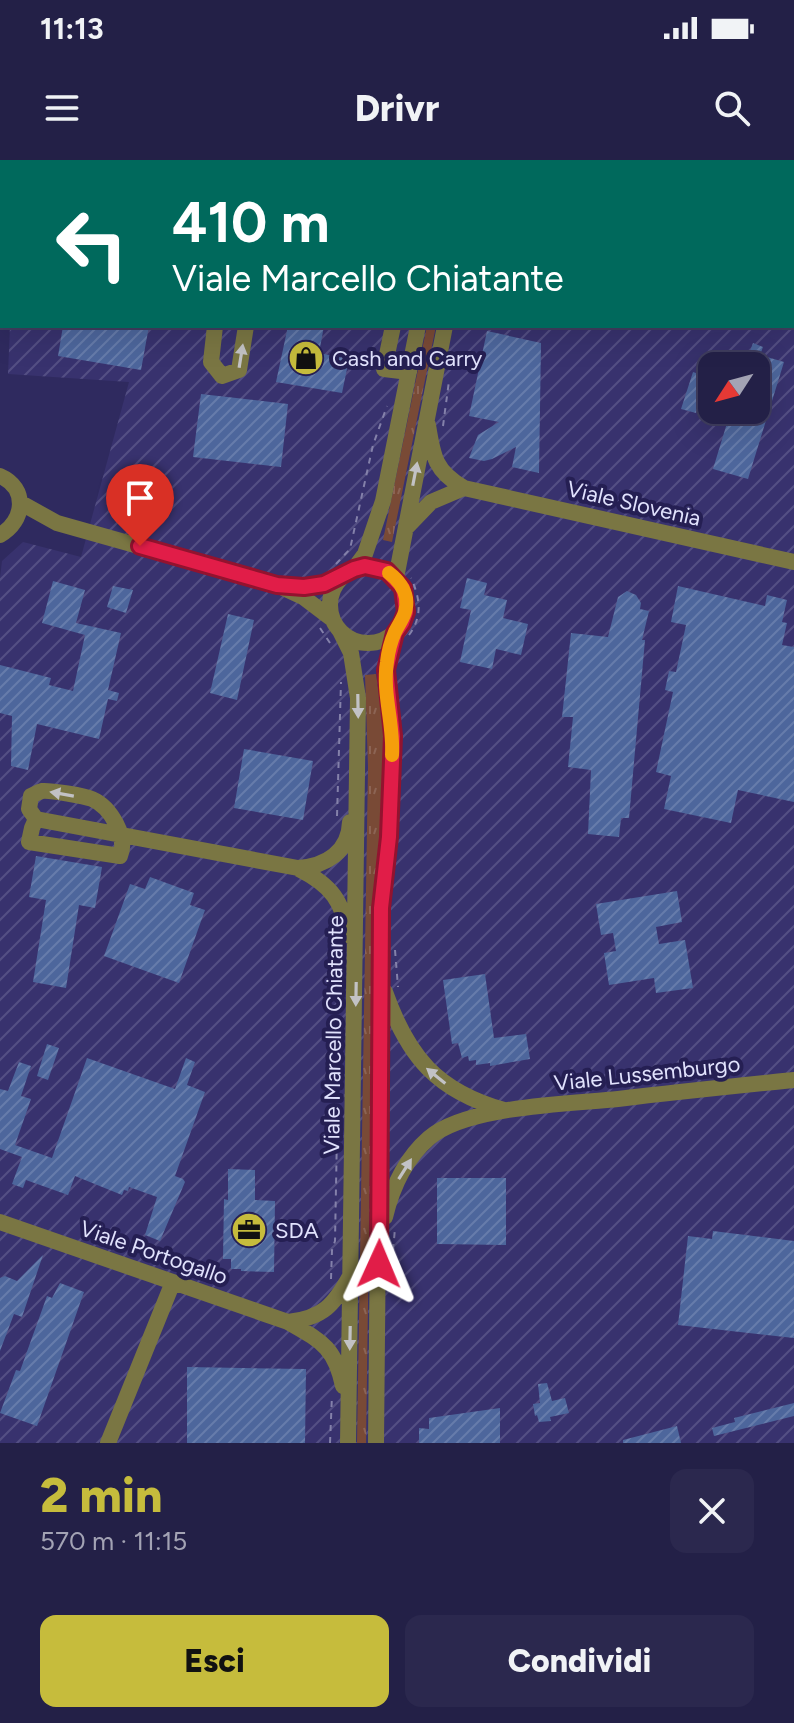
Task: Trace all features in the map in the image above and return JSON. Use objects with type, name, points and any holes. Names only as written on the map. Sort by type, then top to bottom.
[{"type":"street","points":[[215,328],[211,362],[222,376],[239,370],[246,328]]},
{"type":"street","points":[[393,328],[384,369],[409,372]]},
{"type":"street","points":[[336,625],[330,596],[365,554],[383,501],[418,328]]},
{"type":"street","name":"Viale Marcello Chiatante","points":[[376,1443],[381,908],[389,837],[393,736],[386,670],[406,612],[402,575],[405,529],[445,328]]},
{"type":"street","points":[[426,414],[438,466],[449,479],[464,488]]},
{"type":"street","points":[[2,472],[13,484],[21,503],[57,523],[277,585],[303,597],[361,643],[373,643],[400,635]]},
{"type":"street","points":[[405,529],[431,502],[464,488]]},
{"type":"street","name":"Viale Slovenia","points":[[464,488],[794,562]]},
{"type":"street","points":[[0,546],[21,503]]},
{"type":"street","points":[[9,529],[57,523]]},
{"type":"street","points":[[277,585],[304,587],[324,584],[347,573],[376,567],[402,575]]},
{"type":"street","name":"Viale Marcello Chiatante","points":[[336,625],[351,653],[356,671],[358,765],[348,1443]]},
{"type":"street","points":[[36,819],[29,842],[120,856],[124,848],[121,835],[107,812],[93,799],[44,790],[31,796],[29,809],[36,819],[121,835],[298,868],[315,867],[342,850],[349,835],[358,765]]},
{"type":"street","points":[[298,868],[315,877],[343,908],[356,954]]},
{"type":"street","name":"Viale Lussemburgo","points":[[381,980],[402,1036],[432,1075],[483,1104],[505,1111]]},
{"type":"street","name":"Viale Lussemburgo","points":[[379,1242],[393,1189],[413,1155],[429,1137],[452,1124],[505,1111],[794,1080]]},
{"type":"street","name":"Viale Portogallo","points":[[2,1221],[288,1322],[321,1342],[332,1353],[340,1370],[348,1410]]},
{"type":"street","points":[[288,1322],[312,1318],[329,1308],[351,1275]]},
{"type":"street","points":[[108,1443],[173,1282]]},
{"type":"path","points":[[441,434],[450,383],[447,376]]},
{"type":"path","points":[[400,635],[417,622],[419,610],[419,598],[402,575]]},
{"type":"path","points":[[395,944],[398,990]]},
{"type":"path","points":[[392,1270],[395,1228]]},
{"type":"shaded area","points":[[10,328],[794,328],[794,1443],[0,1443],[2,561],[23,542],[81,557],[129,382],[8,374]]},
{"type":"green space","points":[[427,328],[436,328],[392,542],[383,540]]},
{"type":"green space","points":[[376,674],[385,735],[382,835],[374,890],[366,1443],[357,1443],[368,767],[365,675]]},
{"type":"building","points":[[63,328],[149,328],[141,370],[58,356]]},
{"type":"building","points":[[288,328],[324,328],[319,353],[349,359],[342,393],[276,382]]},
{"type":"building","points":[[487,331],[541,343],[539,473],[512,467],[516,447],[484,461],[469,458],[478,435],[499,422],[469,416]]},
{"type":"building","points":[[753,343],[763,347],[761,352],[750,352]]},
{"type":"building","points":[[770,358],[784,362],[770,408]]},
{"type":"building","points":[[693,372],[698,374],[696,413],[681,409]]},
{"type":"building","points":[[201,394],[288,404],[281,467],[193,457]]},
{"type":"building","points":[[727,424],[765,424],[748,479],[713,469]]},
{"type":"building","points":[[467,578],[487,583],[484,595],[507,600],[503,618],[528,624],[521,655],[496,649],[492,669],[460,662],[471,610],[460,608]]},
{"type":"building","points":[[53,581],[85,590],[76,623],[121,633],[108,690],[119,693],[117,701],[108,699],[99,739],[37,724],[28,770],[11,766],[12,716],[0,713],[0,665],[51,678],[49,685],[73,691],[85,635],[42,623]]},
{"type":"building","points":[[113,586],[133,590],[126,613],[107,607]]},
{"type":"building","points":[[678,586],[765,606],[767,595],[787,600],[782,622],[787,623],[782,645],[794,647],[794,802],[738,790],[731,823],[664,809],[671,776],[656,772],[673,692],[665,690],[669,671],[676,672],[686,625],[671,622]]},
{"type":"building","points":[[627,591],[636,595],[641,603],[640,609],[649,611],[642,640],[645,640],[629,818],[621,818],[619,837],[588,834],[591,770],[568,767],[573,717],[562,717],[571,633],[608,637],[618,597]]},
{"type":"building","points":[[228,614],[254,620],[237,700],[210,693]]},
{"type":"building","points":[[244,749],[313,761],[303,820],[234,808]]},
{"type":"building","points":[[36,856],[102,867],[95,908],[79,905],[66,988],[33,982],[46,900],[29,897]]},
{"type":"building","points":[[150,877],[194,893],[190,905],[205,910],[179,983],[104,956],[130,884],[145,889]]},
{"type":"building","points":[[677,891],[682,922],[656,927],[659,944],[685,940],[693,988],[656,993],[654,978],[609,985],[604,953],[616,951],[613,933],[601,935],[596,904]]},
{"type":"building","points":[[485,974],[494,1038],[526,1034],[530,1059],[490,1066],[490,1063],[476,1065],[476,1060],[469,1061],[468,1056],[462,1058],[458,1043],[452,1044],[443,980]]},
{"type":"building","points":[[47,1044],[59,1048],[48,1080],[37,1076]]},
{"type":"building","points":[[87,1058],[175,1089],[186,1058],[195,1062],[187,1085],[205,1092],[175,1176],[185,1182],[160,1241],[145,1235],[157,1197],[129,1187],[122,1195],[75,1176],[68,1195],[26,1180],[23,1188],[12,1184],[22,1157],[0,1149],[0,1089],[8,1091],[19,1062],[31,1066],[21,1096],[31,1099],[15,1145],[52,1158]]},
{"type":"building","name":"SDA","points":[[228,1169],[255,1170],[255,1200],[275,1201],[274,1272],[231,1269],[231,1259],[223,1259]]},
{"type":"building","points":[[437,1178],[506,1178],[506,1245],[437,1244]]},
{"type":"building","points":[[713,1231],[794,1241],[794,1338],[678,1325],[688,1236],[712,1239]]},
{"type":"building","points":[[43,1255],[22,1317],[14,1314],[0,1351],[0,1278],[5,1276],[17,1281]]},
{"type":"building","points":[[60,1283],[84,1292],[37,1426],[0,1413],[16,1370],[20,1371],[47,1296],[52,1298]]},
{"type":"building","points":[[187,1367],[306,1369],[305,1443],[187,1443]]},
{"type":"building","points":[[547,1383],[552,1401],[565,1398],[569,1413],[550,1417],[551,1421],[539,1422],[533,1404],[540,1403],[538,1384]]},
{"type":"building","points":[[794,1403],[794,1416],[714,1436],[712,1428],[735,1422],[734,1418]]},
{"type":"building","points":[[500,1408],[500,1443],[419,1443],[419,1428],[429,1429],[429,1418]]},
{"type":"building","points":[[677,1426],[681,1443],[623,1443],[623,1440]]},
{"type":"slow traffic","points":[[389,573],[403,588],[406,600],[406,612],[395,633],[386,670],[392,755]]},
{"type":"place","name":"Cash and Carry","points":[[306,358]]},
{"type":"place","name":"SDA","points":[[249,1230]]},
{"type":"route","points":[[140,546],[277,585],[304,587],[324,584],[365,566],[387,571],[403,588],[406,612],[395,633],[386,670],[393,736],[389,837],[381,908],[379,1264]]}]
